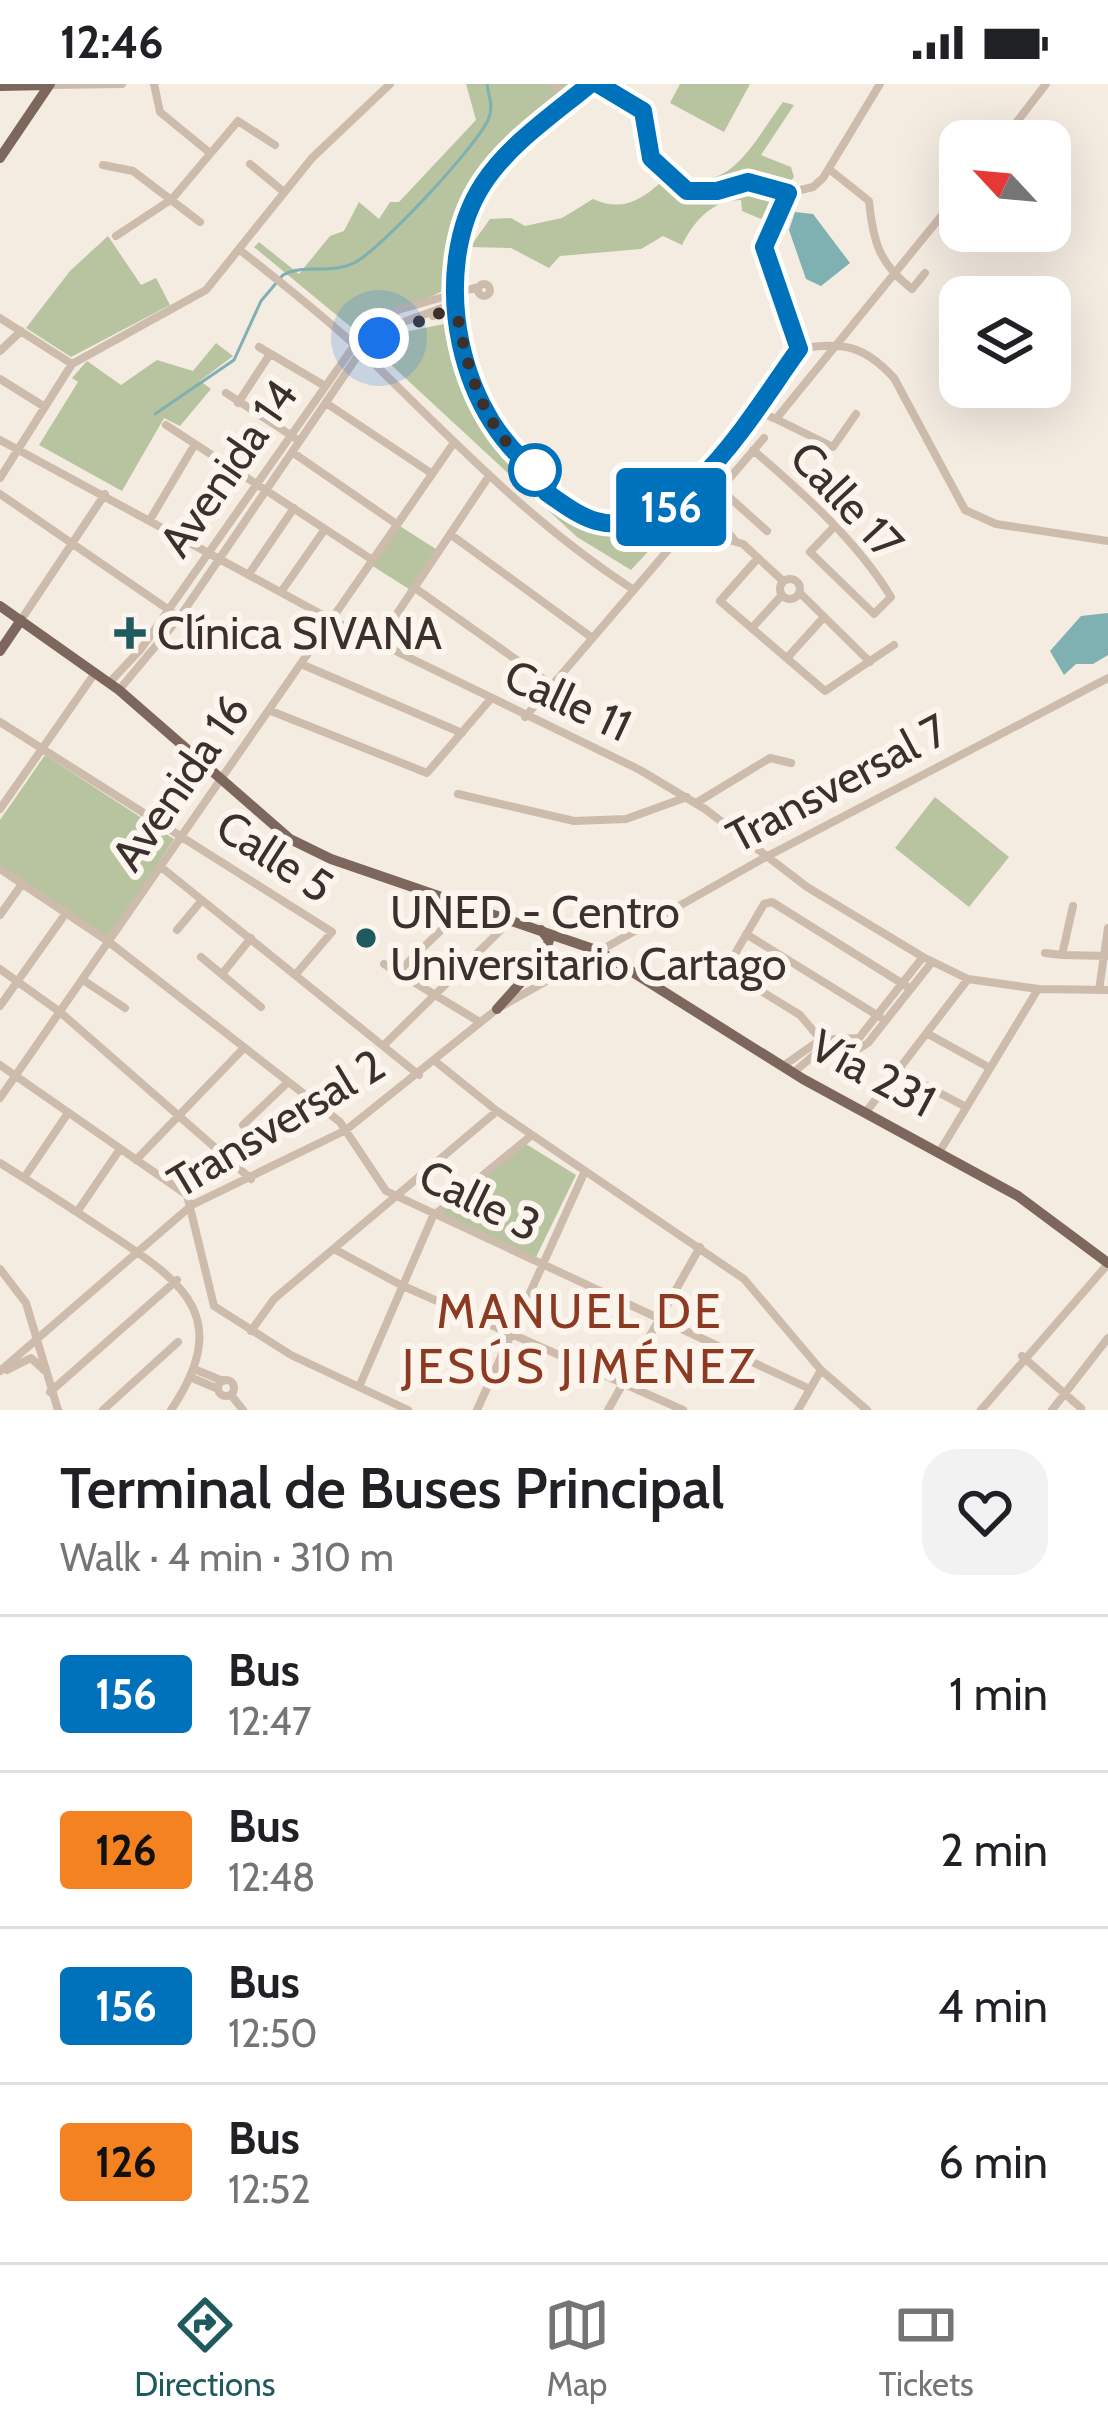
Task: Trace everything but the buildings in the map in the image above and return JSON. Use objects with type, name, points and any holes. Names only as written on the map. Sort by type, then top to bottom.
[{"type":"main road","points":[[0,86],[49,85]]},
{"type":"main road","points":[[0,158],[49,85]]},
{"type":"main road","points":[[32,110],[35,86]]},
{"type":"main road","name":"Vía 231","points":[[0,606],[114,687],[290,839],[331,859],[467,906],[514,917],[599,951],[788,1069],[1018,1196],[1108,1263]]},
{"type":"main road","points":[[0,651],[21,620]]},
{"type":"main road","points":[[496,1009],[547,953],[549,940],[539,927]]},
{"type":"street","points":[[49,85],[122,84]]},
{"type":"street","points":[[154,84],[160,112],[210,153]]},
{"type":"street","points":[[0,478],[72,364],[194,299],[349,118],[390,84]]},
{"type":"street","points":[[554,84],[569,102]]},
{"type":"street","points":[[880,84],[829,170],[813,187],[788,193],[748,182],[717,191],[687,191],[651,158],[643,111],[594,84],[569,102],[501,160],[481,186],[463,230],[456,291],[459,322],[484,407],[521,462],[548,478],[547,493],[597,521],[646,519],[676,504],[799,349],[839,341],[868,355],[894,378],[965,510],[996,524],[1108,541]]},
{"type":"street","points":[[1018,120],[1046,84]]},
{"type":"street","points":[[116,236],[172,199],[241,120],[274,145]]},
{"type":"street","points":[[250,164],[284,192]]},
{"type":"street","points":[[103,165],[133,171],[200,222]]},
{"type":"street","points":[[829,170],[869,201],[873,243],[892,274],[912,289],[925,273]]},
{"type":"street","points":[[788,193],[764,247],[799,349]]},
{"type":"street","points":[[776,419],[939,218]]},
{"type":"street","points":[[240,250],[360,347],[487,479],[556,538],[631,588]]},
{"type":"street","points":[[360,347],[379,320],[478,287]]},
{"type":"street","points":[[360,347],[384,329],[457,303]]},
{"type":"street","points":[[360,347],[440,313],[459,322]]},
{"type":"street","points":[[0,318],[72,364]]},
{"type":"street","points":[[0,351],[21,332]]},
{"type":"street","points":[[260,347],[325,386]]},
{"type":"street","name":"Avenida 14","points":[[114,687],[179,618],[261,487],[292,452],[325,386],[360,347]]},
{"type":"street","name":"Avenida 14","points":[[114,687],[210,552],[326,403],[360,347]]},
{"type":"street","points":[[238,403],[270,354]]},
{"type":"street","points":[[0,379],[45,407]]},
{"type":"street","points":[[226,393],[295,439]]},
{"type":"street","points":[[326,403],[431,472]]},
{"type":"street","points":[[754,410],[833,447],[856,414]]},
{"type":"street","points":[[166,425],[371,559]]},
{"type":"street","points":[[525,717],[764,438]]},
{"type":"street","name":"Calle 11","points":[[0,440],[330,619],[692,800],[764,857],[968,979],[1038,989],[1104,990]]},
{"type":"street","points":[[151,518],[194,444]]},
{"type":"street","name":"Avenida 16","points":[[0,1098],[453,444]]},
{"type":"street","name":"Calle 17","points":[[753,450],[859,552],[891,598],[874,614],[810,552],[832,529]]},
{"type":"street","points":[[292,452],[395,523]]},
{"type":"street","points":[[378,642],[487,479]]},
{"type":"street","points":[[719,488],[767,531]]},
{"type":"street","points":[[0,494],[179,618]]},
{"type":"street","points":[[21,620],[105,494]]},
{"type":"street","points":[[706,503],[716,528]]},
{"type":"street","points":[[676,504],[691,523],[716,528],[735,542]]},
{"type":"street","points":[[249,574],[294,508]]},
{"type":"street","points":[[691,523],[706,516],[783,581],[795,580],[800,593],[870,662]]},
{"type":"street","points":[[281,592],[325,529]]},
{"type":"street","points":[[450,534],[591,638]]},
{"type":"street","points":[[758,558],[720,601],[825,691],[894,645]]},
{"type":"street","points":[[752,628],[782,595],[783,581]]},
{"type":"street","points":[[415,587],[552,685]]},
{"type":"street","points":[[782,595],[789,599],[800,593]]},
{"type":"street","points":[[787,658],[824,617]]},
{"type":"street","points":[[301,664],[462,733]]},
{"type":"street","points":[[0,809],[95,673]]},
{"type":"street","name":"Transversal 7","points":[[599,951],[764,857],[1108,678]]},
{"type":"street","points":[[271,710],[427,773],[489,701]]},
{"type":"street","name":"Calle 5","points":[[0,722],[332,932],[296,974]]},
{"type":"street","points":[[458,794],[574,821],[626,819],[692,800],[770,758],[791,763]]},
{"type":"street","points":[[161,867],[419,1075]]},
{"type":"street","name":"Calle 3","points":[[0,869],[109,942],[346,1130],[377,1184],[396,1197],[810,1390]]},
{"type":"street","points":[[0,915],[22,884]]},
{"type":"street","points":[[176,930],[202,900]]},
{"type":"street","points":[[824,1044],[812,1025],[728,967],[768,902],[907,986]]},
{"type":"street","points":[[398,972],[467,906]]},
{"type":"street","points":[[1062,955],[1073,906]]},
{"type":"street","points":[[0,1006],[66,914]]},
{"type":"street","points":[[385,1044],[514,917]]},
{"type":"street","points":[[1104,990],[1108,928]]},
{"type":"street","points":[[746,934],[883,1018]]},
{"type":"street","points":[[221,974],[251,938]]},
{"type":"street","name":"Transversal 2","points":[[1,1371],[192,1205],[252,1180],[346,1130],[419,1075],[478,1021],[599,951]]},
{"type":"street","points":[[1045,953],[1105,956]]},
{"type":"street","points":[[201,957],[261,1007]]},
{"type":"street","points":[[788,1069],[824,1044],[857,1050],[928,959]]},
{"type":"street","points":[[384,964],[478,1021]]},
{"type":"street","points":[[0,969],[60,1012],[252,1180]]},
{"type":"street","points":[[866,1112],[968,979]]},
{"type":"street","points":[[83,980],[125,1009]]},
{"type":"street","points":[[940,1151],[1038,989]]},
{"type":"street","points":[[928,1034],[990,1068]]},
{"type":"street","points":[[136,1160],[243,1049]]},
{"type":"street","points":[[435,1061],[532,1136],[700,1246],[757,1293],[821,1370],[868,1410]]},
{"type":"street","points":[[0,1066],[187,1195],[210,1302],[251,1330],[408,1410]]},
{"type":"street","points":[[898,1071],[966,1107]]},
{"type":"street","points":[[243,1126],[286,1084]]},
{"type":"street","points":[[251,1330],[274,1299],[497,1111]]},
{"type":"street","points":[[24,1178],[68,1113]]},
{"type":"street","points":[[359,1387],[433,1216],[532,1136]]},
{"type":"street","points":[[76,1212],[120,1149]]},
{"type":"street","points":[[0,1163],[136,1251],[188,1292],[199,1322],[192,1373],[171,1410]]},
{"type":"street","points":[[477,1410],[585,1171]]},
{"type":"street","points":[[608,1410],[700,1246]]},
{"type":"street","points":[[334,1249],[401,1285],[683,1410]]},
{"type":"street","points":[[980,1410],[1022,1356],[1108,1263]]},
{"type":"street","points":[[0,1269],[26,1304],[58,1410]]},
{"type":"street","points":[[50,1392],[177,1280]]},
{"type":"street","points":[[1052,1410],[1108,1338]]},
{"type":"street","points":[[104,1410],[178,1342]]},
{"type":"street","points":[[1022,1356],[1081,1408]]},
{"type":"street","points":[[1,1371],[31,1358],[45,1371]]},
{"type":"street","points":[[798,1410],[821,1370]]},
{"type":"street","points":[[192,1373],[220,1385],[223,1396],[231,1394],[244,1410]]},
{"type":"green space","points":[[466,84],[587,84],[465,198],[451,287],[357,332],[254,247],[259,242],[299,274],[330,236],[344,231],[359,202],[379,219],[390,202],[399,202],[476,120]]},
{"type":"green space","points":[[680,84],[750,84],[724,132],[670,103]]},
{"type":"green space","points":[[783,102],[794,105],[761,155],[791,167],[794,177],[761,219],[742,211],[741,200],[731,201],[705,214],[682,245],[663,236],[641,249],[560,256],[549,268],[511,248],[470,247],[490,219],[511,218],[525,226],[562,218],[593,199],[616,205],[637,200],[673,171],[692,179],[724,173],[750,149]]},
{"type":"green space","points":[[108,236],[141,285],[156,278],[170,305],[71,357],[26,328],[70,271]]},
{"type":"green space","points":[[449,323],[502,443],[521,473],[567,518],[594,530],[617,532],[683,514],[631,570],[577,537],[375,350],[399,333]]},
{"type":"green space","points":[[216,343],[233,356],[200,381],[211,389],[180,426],[164,418],[122,491],[39,445],[78,382],[72,378],[87,361],[121,385],[157,360],[193,371]]},
{"type":"green space","points":[[395,523],[439,551],[412,591],[368,563]]},
{"type":"green space","points":[[45,755],[174,839],[108,939],[0,865],[0,820]]},
{"type":"green space","points":[[935,797],[1009,857],[969,907],[895,848]]},
{"type":"green space","points":[[526,1144],[576,1175],[536,1257],[438,1214]]},
{"type":"water","points":[[795,212],[813,214],[850,263],[821,286],[806,279],[789,230]]},
{"type":"water","points":[[1108,613],[1108,655],[1093,664],[1076,664],[1064,675],[1050,651],[1081,616]]},
{"type":"waterway","points":[[155,414],[234,360],[261,301],[283,275],[354,263],[404,219],[480,134],[491,107],[487,84]]},
{"type":"bus line","name":"156","points":[[590,84],[501,160],[481,186],[463,230],[457,303],[473,382],[508,446],[521,462],[548,478],[547,493],[597,521],[621,523],[646,519],[680,502],[799,349],[782,287],[764,247],[788,193],[748,182],[717,191],[687,191],[651,158],[643,111],[598,84]]},
{"type":"place","name":"Clínica SIVANA","points":[[130,633]]},
{"type":"place","name":"UNED - Centro Universitario Cartago","points":[[366,938]]},
{"type":"district","name":"MANUEL DE JESÚS JIMÉNEZ","points":[[580,1338]]},
{"type":"route","points":[[379,338],[440,313],[459,322],[484,407],[521,462],[548,478],[535,470]]}]
